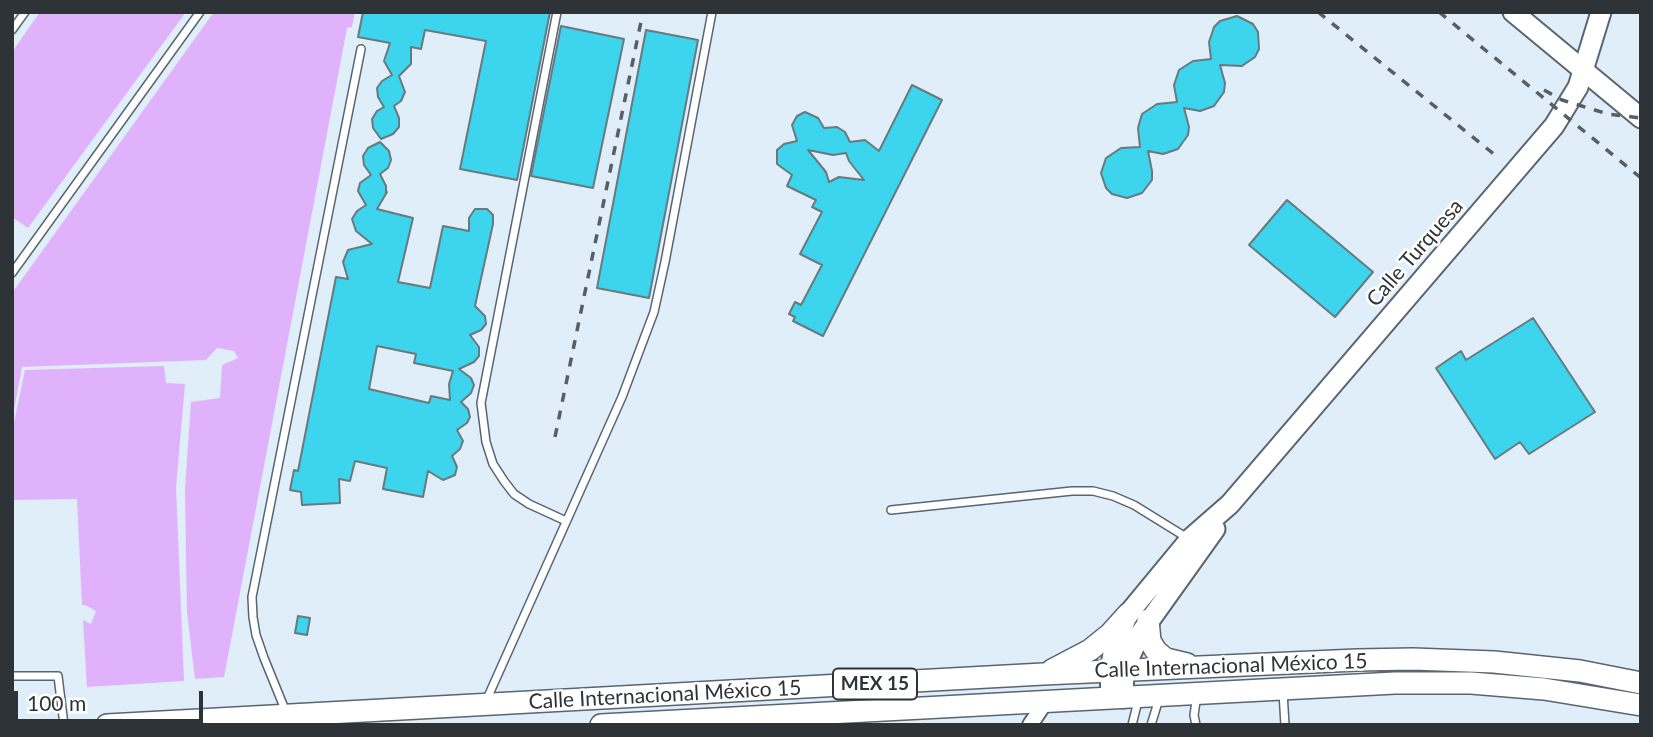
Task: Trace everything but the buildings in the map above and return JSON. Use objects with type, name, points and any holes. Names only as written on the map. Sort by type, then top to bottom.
[{"type":"main road","points":[[1042,674],[1067,664],[1138,617],[1156,651],[1166,659],[1209,667]]},
{"type":"main road","name":"Calle Internacional México 15","points":[[107,725],[1042,674],[1357,660],[1452,660],[1580,671],[1641,683]]},
{"type":"main road","name":"Calle Internacional México 15","points":[[601,725],[702,722],[1395,683],[1471,683],[1555,690],[1641,705]]},
{"type":"street","points":[[1513,12],[1641,118]]},
{"type":"street","name":"Calle Turquesa","points":[[1133,697],[1117,671],[1133,648],[1138,617],[1196,543],[1554,126],[1570,102],[1585,71],[1601,12]]},
{"type":"street","points":[[1030,725],[1046,701]]},
{"type":"lane","points":[[12,30],[25,12]]},
{"type":"lane","points":[[12,273],[200,12]]},
{"type":"lane","points":[[557,12],[481,402],[486,442],[493,464],[504,481],[514,494],[529,504],[566,522]]},
{"type":"lane","points":[[484,705],[622,397],[654,312],[712,12]]},
{"type":"lane","points":[[288,716],[256,635],[252,597],[362,49]]},
{"type":"lane","points":[[891,510],[1093,491],[1134,505],[1196,543]]},
{"type":"lane","points":[[12,676],[58,676],[64,725]]},
{"type":"lane","points":[[1283,688],[1285,725]]},
{"type":"lane","points":[[1196,725],[1194,715],[1197,694]]},
{"type":"lane","points":[[1132,725],[1133,697]]},
{"type":"lane","points":[[1133,697],[1151,725]]},
{"type":"shaded area","points":[[40,12],[186,12],[28,228],[12,217],[12,52]]},
{"type":"shaded area","points":[[214,12],[355,12],[352,27],[347,28],[224,677],[195,679],[187,612],[185,489],[191,402],[220,398],[222,365],[238,358],[234,351],[217,348],[206,360],[22,367],[12,421],[12,293]]},
{"type":"shaded area","points":[[164,366],[166,383],[185,384],[176,487],[184,681],[87,687],[83,620],[91,624],[96,611],[82,605],[77,499],[12,500],[12,432],[25,370]]},
{"type":"railway","points":[[555,437],[643,12]]},
{"type":"railway","points":[[1318,12],[1495,155]]},
{"type":"railway","points":[[1439,12],[1641,178]]},
{"type":"railway","points":[[1544,90],[1562,100],[1608,114],[1641,118]]}]
